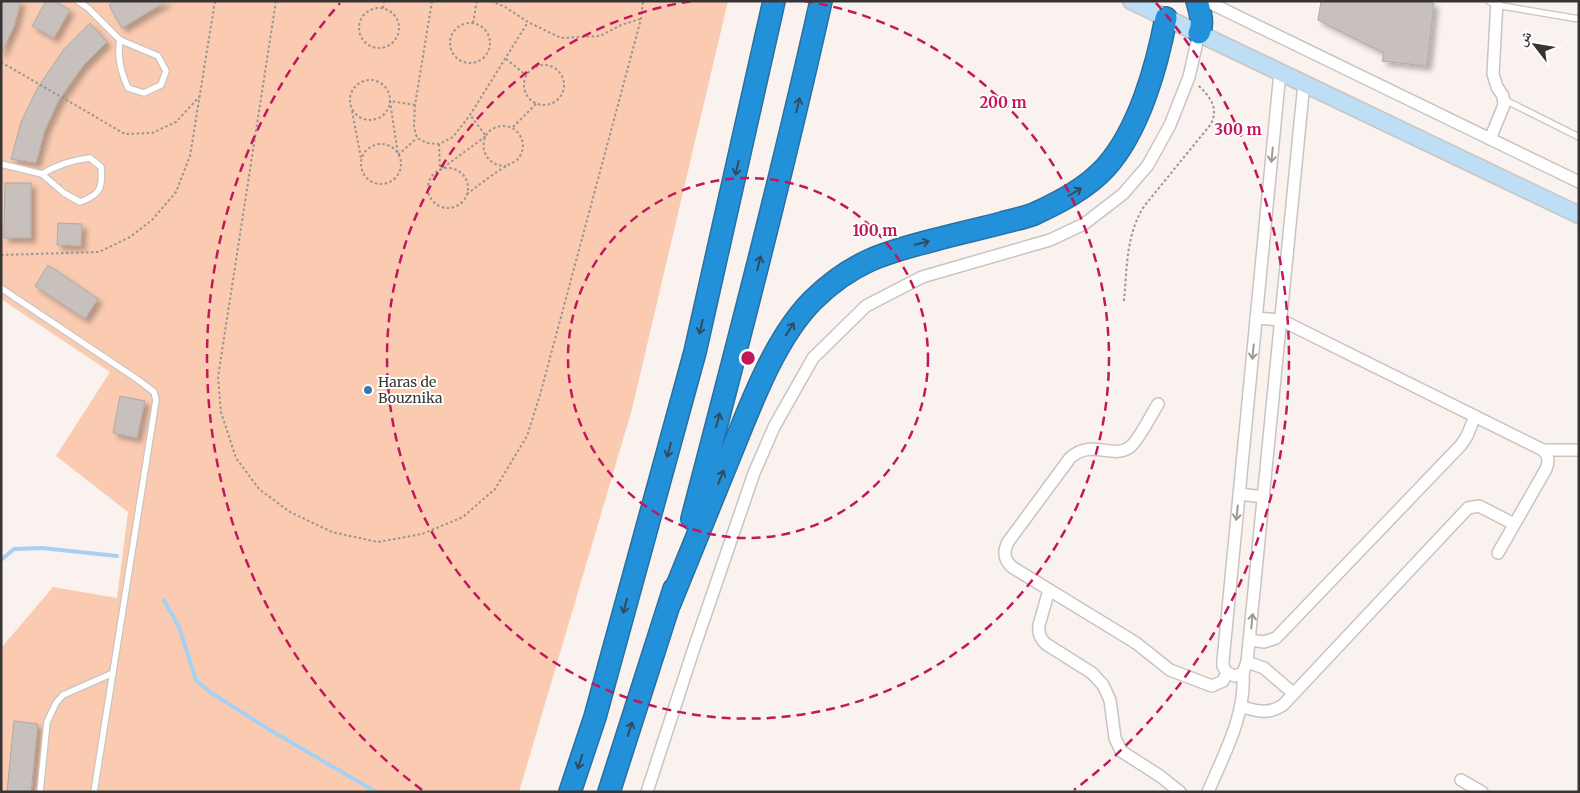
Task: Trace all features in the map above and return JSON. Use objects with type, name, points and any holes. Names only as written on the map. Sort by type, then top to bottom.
[{"type":"highway","points":[[744,137],[765,1]]},
{"type":"highway","points":[[570,792],[595,717],[696,352],[774,1]]},
{"type":"highway","points":[[610,792],[670,603],[759,265],[794,124],[820,1]]},
{"type":"highway","points":[[1197,1],[1201,24],[1199,34]]},
{"type":"highway","points":[[670,603],[744,420],[765,374],[790,327],[812,301],[836,280],[861,263],[890,251],[1032,214],[1084,187],[1106,168],[1123,146],[1132,128],[1159,54],[1166,18]]},
{"type":"street","points":[[1131,1],[1579,215]]},
{"type":"street","points":[[1206,1],[1579,182]]},
{"type":"street","points":[[1490,139],[1503,110],[1504,100],[1494,81],[1493,74],[1494,2]]},
{"type":"street","points":[[647,792],[754,474],[774,427],[813,358],[866,306],[922,277],[1050,240],[1084,224],[1123,194],[1148,165],[1170,125],[1189,77],[1199,34]]},
{"type":"street","points":[[1243,673],[1235,676],[1227,673],[1223,666],[1223,661],[1280,72]]},
{"type":"street","points":[[1208,792],[1242,706],[1243,673],[1248,662],[1304,83]]},
{"type":"street","points":[[1256,318],[1281,320],[1543,450],[1548,456],[1547,465],[1498,553]]},
{"type":"street","points":[[1158,404],[1128,448],[1118,451],[1087,449],[1075,454],[1008,542],[1005,554],[1008,564],[1136,643],[1177,674],[1212,686],[1223,681],[1227,673]]},
{"type":"street","points":[[1250,640],[1264,642],[1276,638],[1461,445],[1475,416]]},
{"type":"street","points":[[1543,450],[1579,450]]},
{"type":"street","points":[[1239,494],[1264,497]]},
{"type":"street","points":[[1242,706],[1261,712],[1269,712],[1282,705],[1468,508],[1479,506],[1514,524]]},
{"type":"street","points":[[1049,590],[1038,630],[1041,638],[1046,644],[1092,674],[1103,685],[1110,700],[1115,738],[1120,751],[1160,776],[1180,792]]},
{"type":"street","points":[[1248,662],[1264,668],[1293,693]]},
{"type":"street","points":[[1461,780],[1482,792]]},
{"type":"lane","points":[[78,1],[88,8],[120,40],[158,56],[166,71],[160,85],[144,93],[128,88],[121,72],[118,50],[120,40]]},
{"type":"lane","points":[[1494,2],[1579,19]]},
{"type":"lane","points":[[1504,100],[1579,137]]},
{"type":"lane","points":[[1,164],[42,174],[64,193],[80,202],[94,197],[102,183],[101,167],[90,158],[62,164],[42,174]]},
{"type":"lane","points":[[1,288],[137,379],[154,392],[156,400],[94,792]]},
{"type":"lane","points":[[40,792],[47,722],[56,703],[63,695],[113,673]]},
{"type":"path","points":[[1,255],[99,252],[130,237],[152,220],[176,192],[190,156],[215,1]]},
{"type":"path","points":[[276,1],[218,377],[221,412],[236,458],[259,489],[290,512],[332,532],[378,542],[422,534],[463,517],[495,489],[526,436],[540,395],[641,19],[643,1]]},
{"type":"path","points":[[383,8],[384,1]]},
{"type":"path","points":[[417,138],[414,127],[415,105],[432,1]]},
{"type":"path","points":[[473,23],[477,1]]},
{"type":"path","points":[[491,1],[561,38],[600,36],[621,25],[641,19]]},
{"type":"path","points":[[383,8],[393,13],[399,23],[399,28],[398,34],[392,43],[382,48],[377,48],[362,39],[360,23],[366,12],[371,9],[383,8]]},
{"type":"path","points":[[417,138],[439,144],[453,137],[470,116],[528,22]]},
{"type":"path","points":[[473,23],[484,29],[487,33],[490,44],[489,50],[478,62],[462,62],[450,50],[450,38],[456,28],[473,23]]},
{"type":"path","points":[[506,59],[526,75]]},
{"type":"path","points":[[1,62],[125,134],[152,132],[176,122],[200,96]]},
{"type":"path","points":[[547,65],[558,71],[563,80],[563,91],[557,100],[547,105],[536,104],[531,101],[525,92],[526,75],[536,67],[547,65]]},
{"type":"path","points":[[1124,301],[1130,238],[1136,218],[1214,118],[1215,112],[1212,101],[1189,77]]},
{"type":"path","points":[[374,80],[384,86],[390,95],[390,101],[401,165],[397,176],[389,183],[373,183],[364,176],[360,165],[361,159],[350,95],[362,82],[374,80]]},
{"type":"path","points":[[390,101],[415,105]]},
{"type":"path","points":[[351,106],[353,111],[362,118],[373,120],[383,115],[390,101]]},
{"type":"path","points":[[512,128],[536,104]]},
{"type":"path","points":[[470,116],[486,136]]},
{"type":"path","points":[[440,170],[452,168],[462,174],[468,184],[465,199],[456,206],[446,208],[435,204],[429,194],[431,178],[440,170],[495,128],[507,126],[521,136],[523,147],[520,157],[467,194]]},
{"type":"path","points":[[486,136],[483,147],[486,157],[495,164],[506,166]]},
{"type":"path","points":[[398,154],[417,138]]},
{"type":"path","points":[[361,159],[367,150],[378,144],[390,146],[398,154]]},
{"type":"path","points":[[439,144],[440,170]]},
{"type":"shaded area","name":"Haras de Bouznika","points":[[1,1],[728,1],[632,409],[519,792],[1,792],[1,648],[53,587],[117,598],[128,512],[56,456],[110,372],[1,299]]},
{"type":"building","points":[[1,1],[21,1],[15,24],[1,55]]},
{"type":"building","points":[[46,1],[54,1],[70,10],[54,38],[32,26]]},
{"type":"building","points":[[116,1],[167,1],[122,28],[109,5]]},
{"type":"building","points":[[1321,1],[1428,1],[1434,4],[1427,66],[1382,61],[1384,53],[1318,20]]},
{"type":"building","points":[[90,23],[107,42],[83,66],[59,100],[45,130],[36,163],[11,159],[21,122],[38,87],[64,49]]},
{"type":"building","points":[[5,183],[31,183],[31,238],[4,238]]},
{"type":"building","points":[[58,223],[82,224],[81,246],[57,245]]},
{"type":"building","points":[[48,265],[98,299],[85,319],[35,286]]},
{"type":"building","points":[[120,396],[145,401],[137,438],[113,433]]},
{"type":"building","points":[[14,721],[38,724],[31,792],[7,792]]},
{"type":"waterway","points":[[1,560],[14,549],[42,548],[117,556]]},
{"type":"waterway","points":[[164,600],[179,627],[196,680],[210,692],[270,730],[376,792]]},
{"type":"place","name":"Haras de Bouznika","points":[[368,390]]}]
